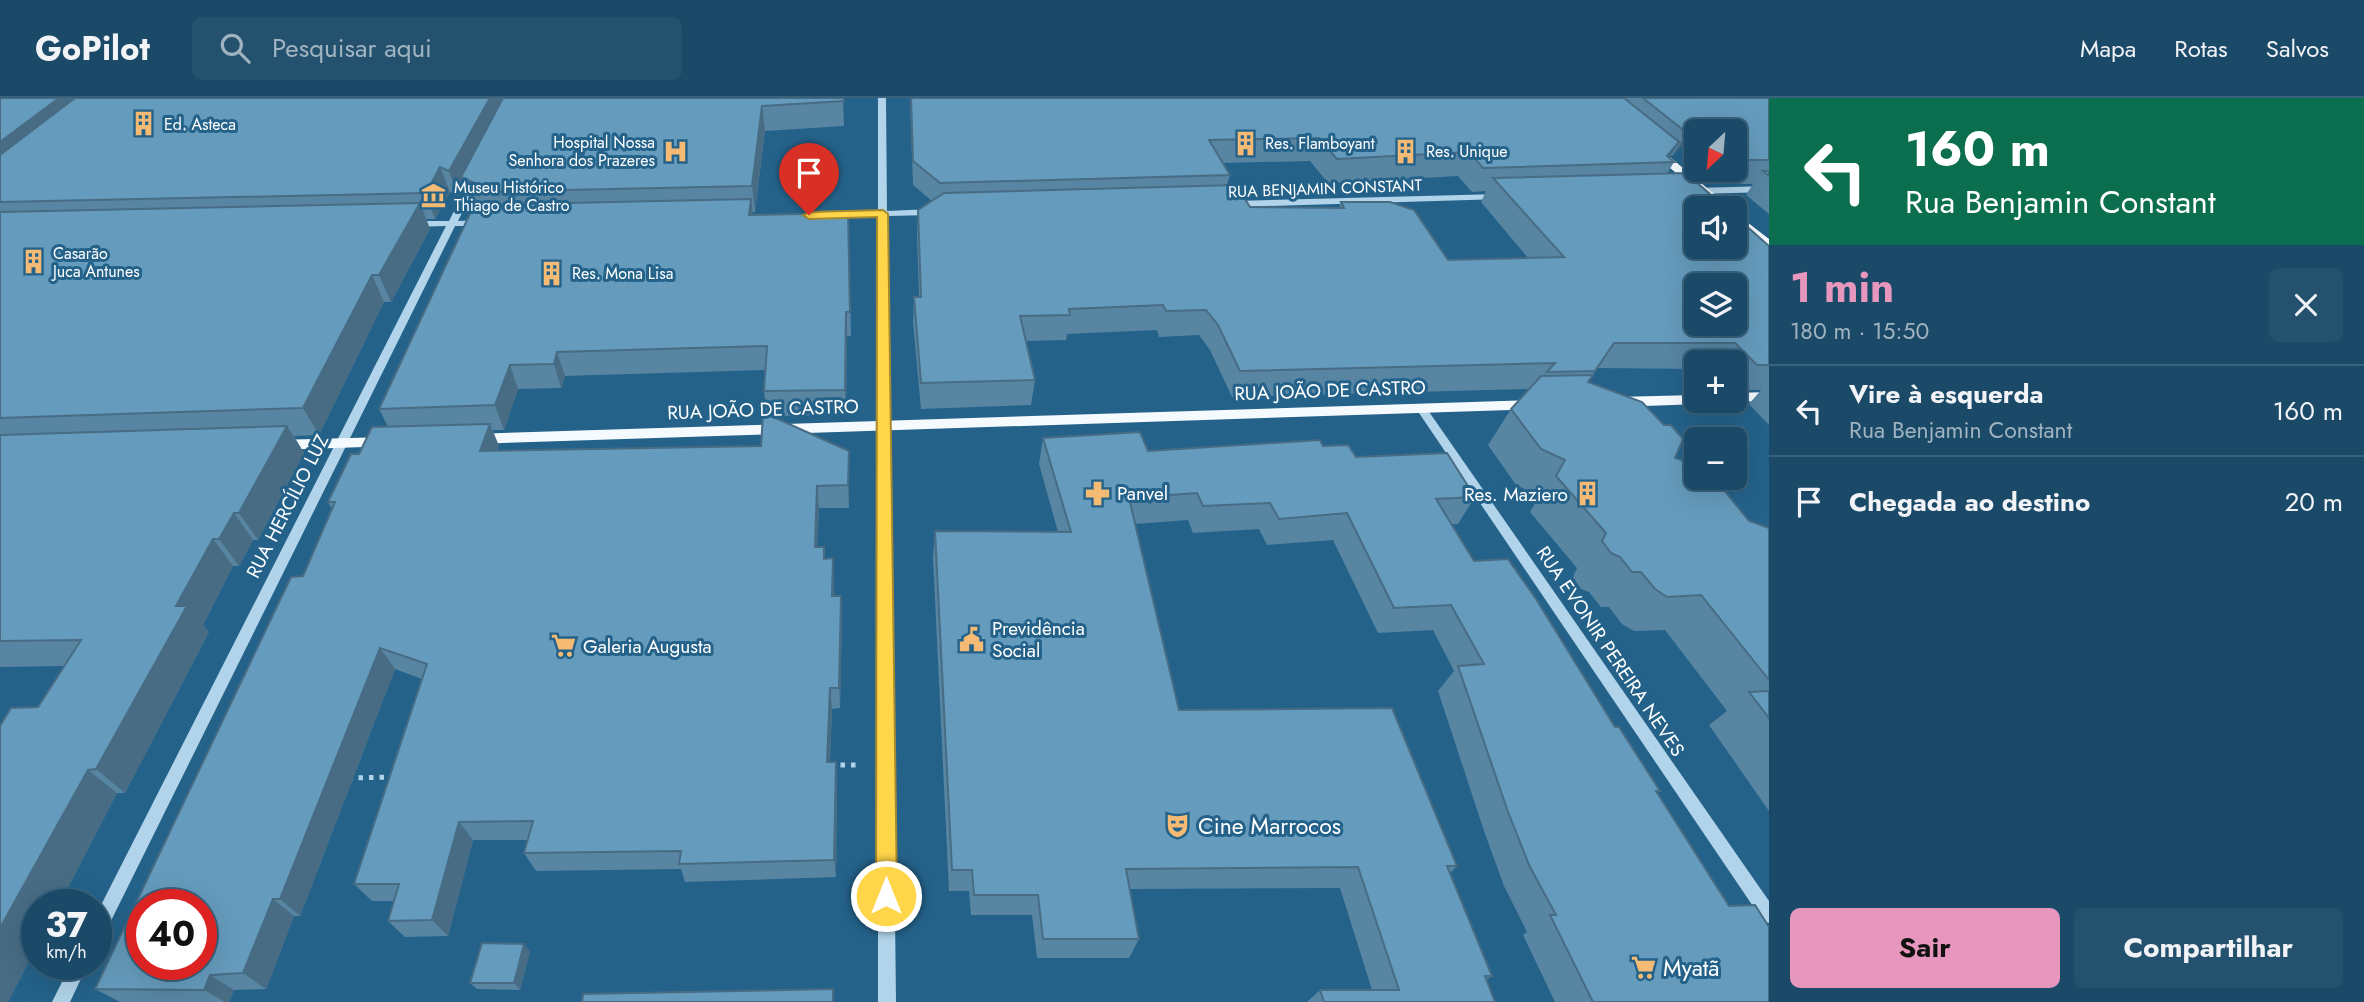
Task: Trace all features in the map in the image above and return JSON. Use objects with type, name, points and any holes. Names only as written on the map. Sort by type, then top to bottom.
[{"type":"main road","points":[[1643,140],[1710,196]]},
{"type":"main road","points":[[1747,227],[1769,245]]},
{"type":"main road","points":[[1747,398],[1769,397]]},
{"type":"main road","points":[[1600,403],[1684,400]]},
{"type":"main road","name":"RUA JOÃO DE CASTRO","points":[[453,440],[1559,404]]},
{"type":"main road","points":[[264,446],[411,441]]},
{"type":"street","points":[[882,98],[887,1002]]},
{"type":"street","name":"RUA HERCÍLIO LUZ","points":[[112,901],[480,166]]},
{"type":"street","points":[[1690,191],[1769,189]]},
{"type":"street","name":"RUA BENJAMIN CONSTANT","points":[[1223,204],[1511,196]]},
{"type":"street","points":[[822,215],[947,212]]},
{"type":"street","points":[[397,225],[493,223]]},
{"type":"street","name":"RUA EVONIR PEREIRA NEVES","points":[[1421,408],[1769,915]]},
{"type":"street","points":[[61,1002],[72,980]]},
{"type":"path","points":[[817,766],[886,764]]},
{"type":"path","points":[[336,778],[405,776]]},
{"type":"building","points":[[0,98],[59,98],[0,142]]},
{"type":"building","points":[[75,98],[490,98],[449,171],[440,167],[426,193],[0,202],[0,155]]},
{"type":"building","name":"Hospital Nossa Senhora dos Prazeres","points":[[503,98],[843,98],[844,101],[762,106],[752,186],[478,192],[481,186],[461,177]]},
{"type":"building","points":[[911,98],[1624,98],[1679,142],[1667,156],[1674,162],[1483,168],[1469,152],[1337,159],[1319,138],[1209,140],[1230,175],[940,183],[913,161]]},
{"type":"building","points":[[1643,98],[1769,98],[1769,160],[1747,159],[1747,119],[1684,119],[1684,131]]},
{"type":"building","points":[[1684,173],[1684,182],[1696,182],[1712,196],[1684,196],[1684,259],[1747,259],[1747,227],[1769,246],[1769,365],[1757,365],[1747,355],[1747,350],[1742,350],[1735,343],[1614,343],[1595,371],[1547,372],[1555,363],[1240,371],[1218,325],[1206,310],[1166,311],[1163,305],[1069,309],[1070,315],[1020,316],[1035,380],[921,383],[914,297],[921,297],[918,210],[944,193],[1236,185],[1250,207],[1344,208],[1341,202],[1390,202],[1414,210],[1448,260],[1564,257],[1493,178]]},
{"type":"building","points":[[751,199],[749,215],[848,213],[850,312],[846,312],[845,390],[764,391],[767,346],[557,352],[554,364],[510,365],[495,405],[379,409],[474,205]]},
{"type":"building","points":[[420,203],[379,275],[372,275],[303,408],[0,418],[0,212]]},
{"type":"building","points":[[1593,375],[1588,382],[1642,402],[1664,425],[1671,425],[1683,439],[1675,458],[1684,461],[1684,490],[1724,490],[1749,521],[1769,528],[1769,680],[1701,595],[1667,597],[1655,589],[1641,572],[1632,572],[1602,541],[1606,533],[1556,476],[1565,460],[1541,449],[1511,409],[1541,376]]},
{"type":"building","points":[[763,415],[769,415],[849,451],[848,485],[817,486],[815,547],[824,547],[824,559],[833,558],[832,596],[841,596],[839,688],[830,688],[827,762],[836,762],[834,860],[679,864],[681,851],[524,853],[533,821],[459,822],[432,920],[388,921],[399,884],[354,884],[427,664],[380,648],[280,899],[273,899],[243,973],[217,975],[217,889],[143,889],[291,577],[303,576],[335,502],[328,502],[351,454],[359,454],[372,427],[490,424],[480,451],[761,446]]},
{"type":"building","points":[[287,426],[239,513],[234,513],[219,539],[213,539],[176,606],[187,606],[96,769],[88,770],[0,928],[0,726],[11,708],[38,707],[81,640],[0,641],[0,435]]},
{"type":"building","points":[[1140,432],[1148,451],[1320,440],[1323,446],[1348,445],[1356,457],[1447,453],[1475,497],[1436,499],[1474,561],[1508,559],[1536,599],[1615,727],[1619,727],[1660,791],[1656,791],[1729,906],[1755,905],[1769,927],[1769,1002],[1593,1002],[1550,915],[1556,915],[1529,865],[1458,666],[1484,664],[1451,605],[1394,608],[1347,513],[1279,519],[1270,503],[1203,506],[1197,493],[1129,498],[1179,710],[1392,708],[1457,866],[1447,866],[1492,976],[1485,976],[1495,1002],[1324,1002],[1320,990],[1399,990],[1358,867],[1126,869],[1139,939],[1043,939],[1038,895],[974,895],[972,870],[952,870],[935,531],[1071,532],[1043,438]]},
{"type":"building","points":[[1769,691],[1769,718],[1749,692]]},
{"type":"building","points":[[126,924],[126,980],[208,980],[204,990],[95,989],[99,980],[112,980],[112,953]]},
{"type":"building","points":[[482,943],[524,944],[514,983],[470,983]]},
{"type":"building","points":[[833,989],[833,1002],[582,1002],[583,994]]},
{"type":"place","name":"Ed. Asteca","points":[[144,124]]},
{"type":"place","name":"Res. Flamboyant","points":[[1245,143]]},
{"type":"place","name":"Hospital Nossa Senhora dos Prazeres","points":[[675,151]]},
{"type":"place","name":"Res. Unique","points":[[1406,151]]},
{"type":"place","name":"Museu Histórico Thiago de Castro","points":[[434,196]]},
{"type":"place","name":"Casarão Juca Antunes","points":[[33,262]]},
{"type":"place","name":"Res. Mona Lisa","points":[[552,273]]},
{"type":"place","name":"Panvel","points":[[1097,493]]},
{"type":"place","name":"Res. Maziero","points":[[1588,494]]},
{"type":"place","name":"Previdência Social","points":[[972,639]]},
{"type":"place","name":"Galeria Augusta","points":[[563,646]]},
{"type":"place","name":"Cine Marrocos","points":[[1178,826]]},
{"type":"place","name":"Myatã","points":[[1643,968]]},
{"type":"route","points":[[809,215],[883,214],[886,896]]}]
